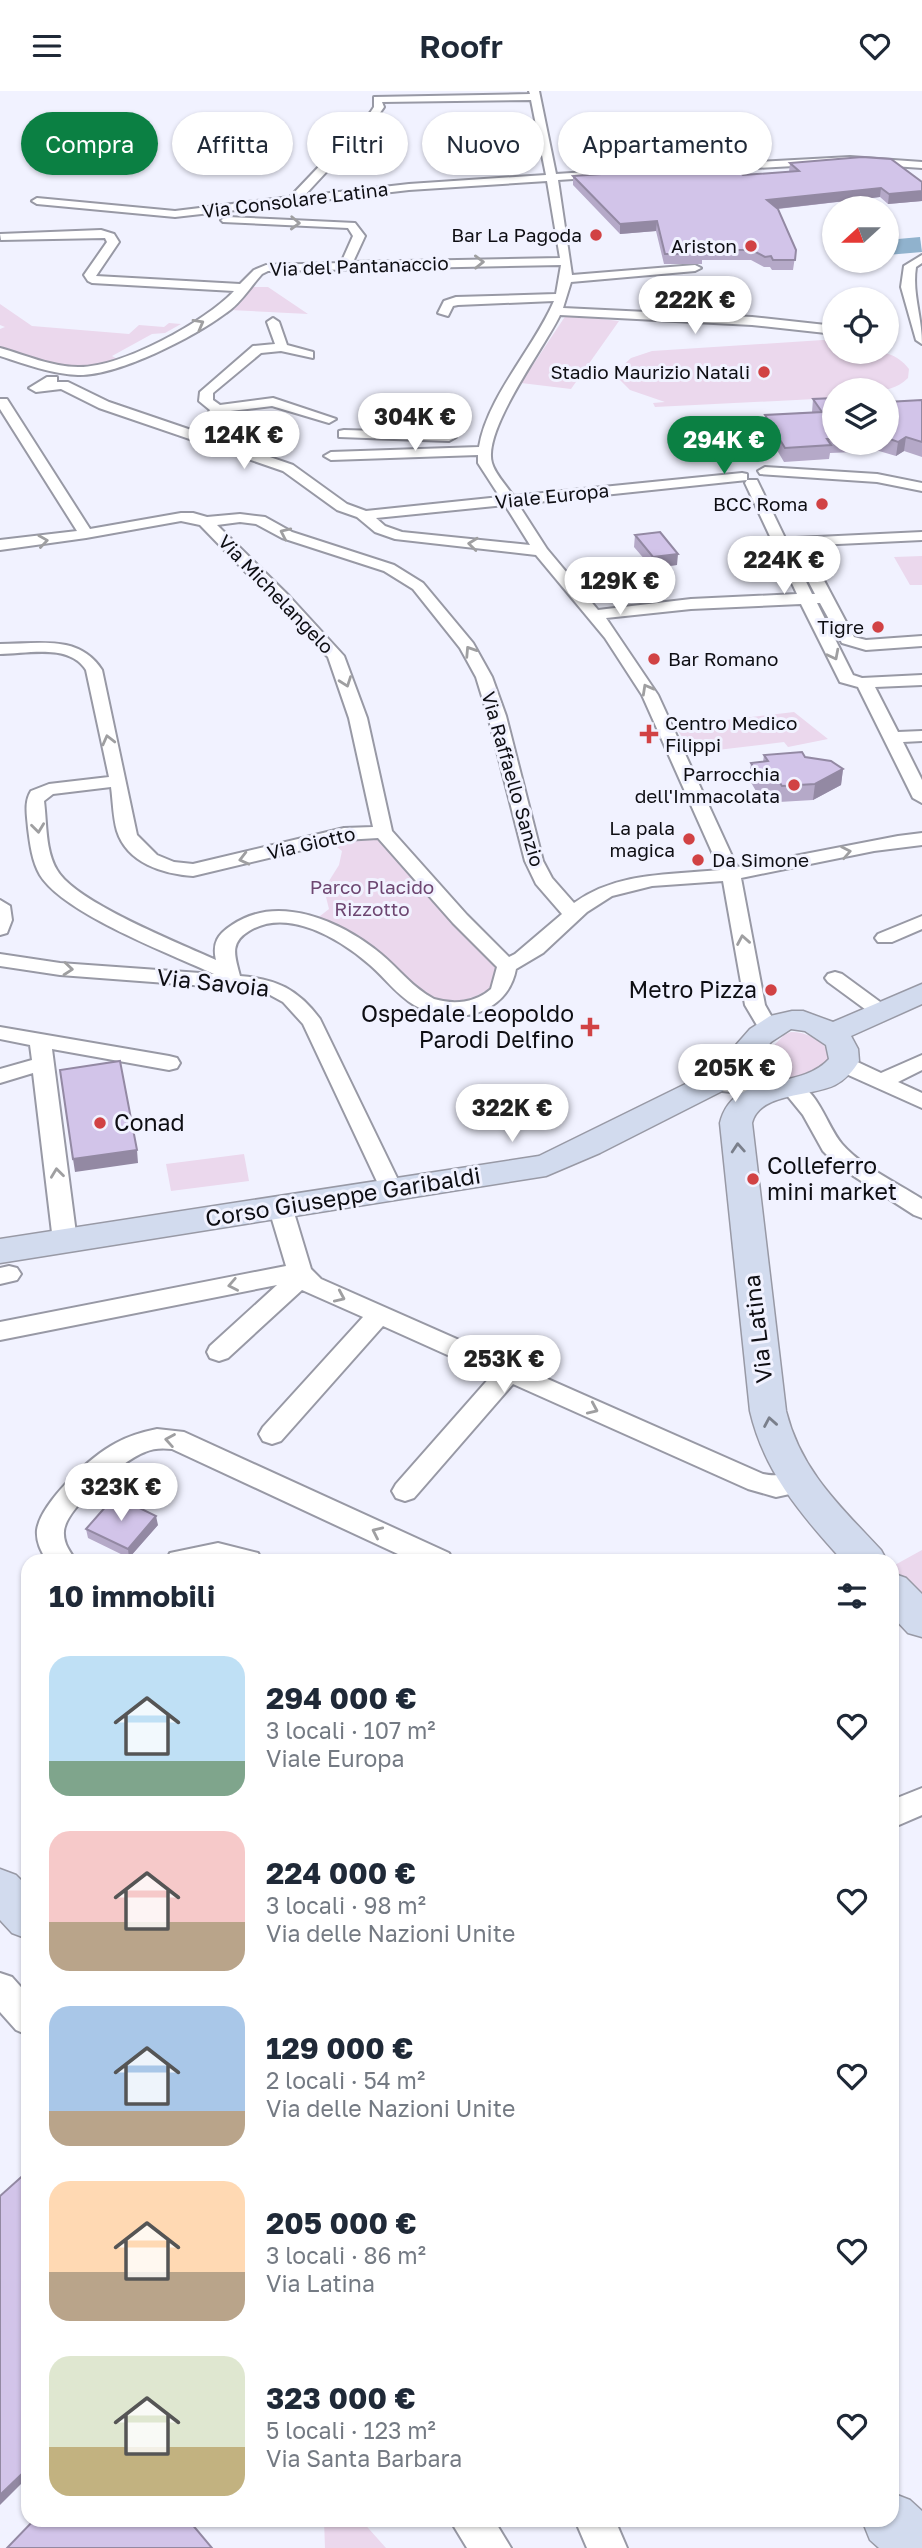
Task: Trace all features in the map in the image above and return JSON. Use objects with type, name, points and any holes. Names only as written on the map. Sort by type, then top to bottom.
[{"type":"main road","points":[[831,1034],[922,993]]},
{"type":"main road","points":[[768,1028],[776,1022],[790,1020],[812,1023],[831,1034],[844,1048],[843,1064]]},
{"type":"main road","name":"Corso Giuseppe Garibaldi","points":[[3,1267],[65,1241],[546,1165],[589,1146],[729,1074],[768,1028]]},
{"type":"main road","points":[[736,1064],[739,1073],[748,1082],[777,1089]]},
{"type":"main road","name":"Via Latina","points":[[843,1064],[822,1078],[777,1089],[746,1103],[739,1110],[736,1123],[745,1221],[771,1431],[782,1460],[861,1554]]},
{"type":"main road","points":[[899,1596],[922,1621]]},
{"type":"main road","points":[[0,1889],[21,1910]]},
{"type":"main road","points":[[898,2527],[921,2548]]},
{"type":"street","points":[[294,200],[374,115],[379,107],[377,99],[535,94],[557,198],[566,279],[557,311],[494,418],[485,444],[487,468],[541,551],[626,656],[650,695],[731,874],[755,1005],[768,1028]]},
{"type":"street","points":[[772,164],[850,160],[922,165]]},
{"type":"street","name":"Via Consolare Latina","points":[[37,201],[164,214],[409,187],[571,175]]},
{"type":"street","points":[[208,210],[211,217],[219,220],[351,225],[359,236],[346,265]]},
{"type":"street","points":[[1,237],[104,233],[113,242],[90,275],[92,279],[245,288]]},
{"type":"street","points":[[922,258],[910,266],[906,279],[922,340]]},
{"type":"street","name":"Via del Pantanaccio","points":[[87,378],[140,357],[220,312],[258,272],[266,268],[566,261]]},
{"type":"street","points":[[566,279],[695,268]]},
{"type":"street","points":[[444,313],[448,304],[459,301],[562,297]]},
{"type":"street","points":[[557,311],[752,321],[822,329]]},
{"type":"street","points":[[273,321],[282,347]]},
{"type":"street","points":[[309,355],[282,347],[252,351],[213,386],[205,398],[217,408],[273,402],[329,419]]},
{"type":"street","points":[[0,352],[87,378],[124,410]]},
{"type":"street","points":[[0,359],[56,380],[98,402],[296,471],[311,481],[335,505],[362,514],[380,529],[400,536],[541,551]]},
{"type":"street","points":[[56,380],[81,384],[87,378]]},
{"type":"street","points":[[86,534],[15,396],[56,380],[87,378]]},
{"type":"street","points":[[201,438],[217,408]]},
{"type":"street","points":[[344,434],[485,444]]},
{"type":"street","points":[[331,456],[485,444]]},
{"type":"street","name":"Viale Europa","points":[[362,514],[381,515],[760,479],[877,478],[922,487]]},
{"type":"street","points":[[760,479],[846,637],[854,643],[869,645],[922,641]]},
{"type":"street","points":[[760,479],[806,598],[845,676],[857,682],[922,680]]},
{"type":"street","name":"Viale Europa","points":[[760,479],[865,484],[922,495]]},
{"type":"street","name":"Via Raffaello Sanzio","points":[[0,545],[86,534],[181,517],[193,517],[205,522],[240,518],[260,520],[287,535],[389,568],[418,586],[467,646],[484,677],[497,716],[534,861],[545,883],[574,916]]},
{"type":"street","name":"Via Michelangelo","points":[[205,522],[336,656],[358,718],[383,832]]},
{"type":"street","points":[[796,541],[922,536]]},
{"type":"street","points":[[594,614],[691,604],[825,598]]},
{"type":"street","name":"Via Giotto","points":[[0,649],[64,650],[89,660],[94,670],[130,839],[152,859],[175,869],[202,869],[337,835],[383,832],[460,919],[507,966]]},
{"type":"street","points":[[857,682],[891,738],[922,798]]},
{"type":"street","points":[[891,738],[922,736]]},
{"type":"street","points":[[118,781],[48,789],[37,795],[35,801],[41,846],[49,873],[72,897],[230,978]]},
{"type":"street","points":[[230,978],[223,949],[228,936],[253,922],[284,916],[314,923],[348,939],[376,959],[418,999],[437,1006],[460,1008],[487,1001],[500,990],[507,966],[537,951],[595,897],[621,887],[651,881],[731,874],[922,839]]},
{"type":"street","points":[[0,906],[0,929]]},
{"type":"street","points":[[911,949],[880,936],[922,922]]},
{"type":"street","name":"Via Savoia","points":[[0,960],[69,969],[230,978],[275,988],[300,1006],[325,1047],[391,1188]]},
{"type":"street","points":[[835,978],[880,1011]]},
{"type":"street","points":[[0,1033],[169,1063]]},
{"type":"street","points":[[40,1040],[65,1241]]},
{"type":"street","points":[[882,1081],[922,1062]]},
{"type":"street","points":[[0,1076],[44,1063]]},
{"type":"street","points":[[843,1064],[922,1101]]},
{"type":"street","points":[[711,1084],[777,1089],[812,1112],[831,1146],[846,1161],[922,1210]]},
{"type":"street","points":[[280,1206],[301,1274],[313,1285],[764,1484],[784,1487],[799,1483]]},
{"type":"street","points":[[0,1331],[301,1274]]},
{"type":"street","points":[[219,1352],[301,1274]]},
{"type":"street","points":[[272,1434],[380,1315]]},
{"type":"street","points":[[405,1491],[509,1372]]},
{"type":"street","points":[[56,1554],[51,1548],[50,1537],[51,1525],[57,1514],[115,1456],[135,1444],[166,1438],[175,1439],[424,1554]]},
{"type":"street","points":[[899,1812],[922,1801]]},
{"type":"street","points":[[0,1988],[21,2011]]},
{"type":"street","points":[[475,2527],[491,2548]]},
{"type":"street","points":[[598,2527],[607,2548]]},
{"type":"green space","points":[[250,287],[268,287],[308,314],[230,310]]},
{"type":"green space","points":[[0,304],[32,326],[129,334],[139,325],[164,327],[169,323],[181,324],[165,333],[152,334],[112,356],[119,360],[85,366],[58,366],[0,351],[0,329],[5,327],[0,325]]},
{"type":"green space","points":[[566,315],[619,321],[571,389],[521,383]]},
{"type":"green space","points":[[822,340],[822,364],[899,364],[899,359],[909,369],[908,378],[899,384],[899,378],[822,378],[822,399],[655,407],[653,403],[665,402],[630,390],[619,379],[620,368],[631,358],[652,351]]},
{"type":"green space","points":[[922,556],[922,585],[910,585],[894,557]]},
{"type":"green space","points":[[794,712],[828,739],[788,747],[784,742],[692,753],[675,726]]},
{"type":"green space","name":"Parco Placido Rizzotto","points":[[376,837],[495,967],[494,985],[469,999],[452,1001],[424,996],[315,920],[329,909],[324,889],[339,865],[342,851],[332,843],[343,839]]},
{"type":"green space","points":[[791,1032],[802,1033],[817,1040],[826,1047],[829,1059],[803,1076],[783,1082],[773,1082],[754,1072],[754,1066],[784,1035]]},
{"type":"green space","points":[[244,1154],[249,1181],[171,1191],[166,1164]]},
{"type":"green space","points":[[922,1550],[922,1617],[899,1592],[899,1563]]},
{"type":"green space","points":[[324,2527],[367,2527],[386,2548],[325,2548]]},
{"type":"water","points":[[920,237],[922,252],[900,254],[900,239]]},
{"type":"building","points":[[862,157],[891,159],[922,182],[922,191],[889,194],[881,188],[767,200],[778,209],[796,250],[795,260],[773,260],[771,256],[765,257],[752,250],[701,250],[702,254],[665,254],[657,221],[620,224],[573,176],[772,175],[799,171],[790,163]]},
{"type":"building","points":[[813,399],[822,399],[822,412]]},
{"type":"building","points":[[922,400],[922,442],[906,437],[899,441],[899,401]]},
{"type":"building","points":[[822,412],[822,446],[785,448],[765,415]]},
{"type":"building","points":[[660,532],[678,554],[653,557],[635,535]]},
{"type":"building","points":[[802,752],[805,757],[831,761],[843,769],[815,784],[782,786],[778,780],[762,781],[751,763],[768,761],[764,755]]},
{"type":"building","name":"Conad","points":[[120,1061],[137,1150],[73,1159],[60,1070]]},
{"type":"building","points":[[115,1496],[156,1516],[128,1549],[86,1529]]},
{"type":"building","points":[[21,2177],[21,2475],[0,2495],[0,2196]]},
{"type":"building","points":[[27,2527],[194,2527],[212,2548],[7,2548]]},
{"type":"place","name":"Bar La Pagoda","points":[[596,235]]},
{"type":"place","name":"Ariston","points":[[751,246]]},
{"type":"place","name":"Stadio Maurizio Natali","points":[[764,372]]},
{"type":"place","name":"BCC Roma","points":[[822,504]]},
{"type":"place","name":"Tigre","points":[[878,627]]},
{"type":"place","name":"Bar Romano","points":[[654,659]]},
{"type":"place","name":"Centro Medico Filippi","points":[[649,734]]},
{"type":"place","name":"Parrocchia dell'Immacolata","points":[[794,785]]},
{"type":"place","name":"La pala magica","points":[[689,839]]},
{"type":"place","name":"Da Simone","points":[[698,860]]},
{"type":"place","name":"Metro Pizza","points":[[771,990]]},
{"type":"place","name":"Ospedale Leopoldo Parodi Delfino","points":[[590,1027]]},
{"type":"place","name":"Conad","points":[[100,1123]]},
{"type":"place","name":"Colleferro mini market","points":[[753,1179]]}]
